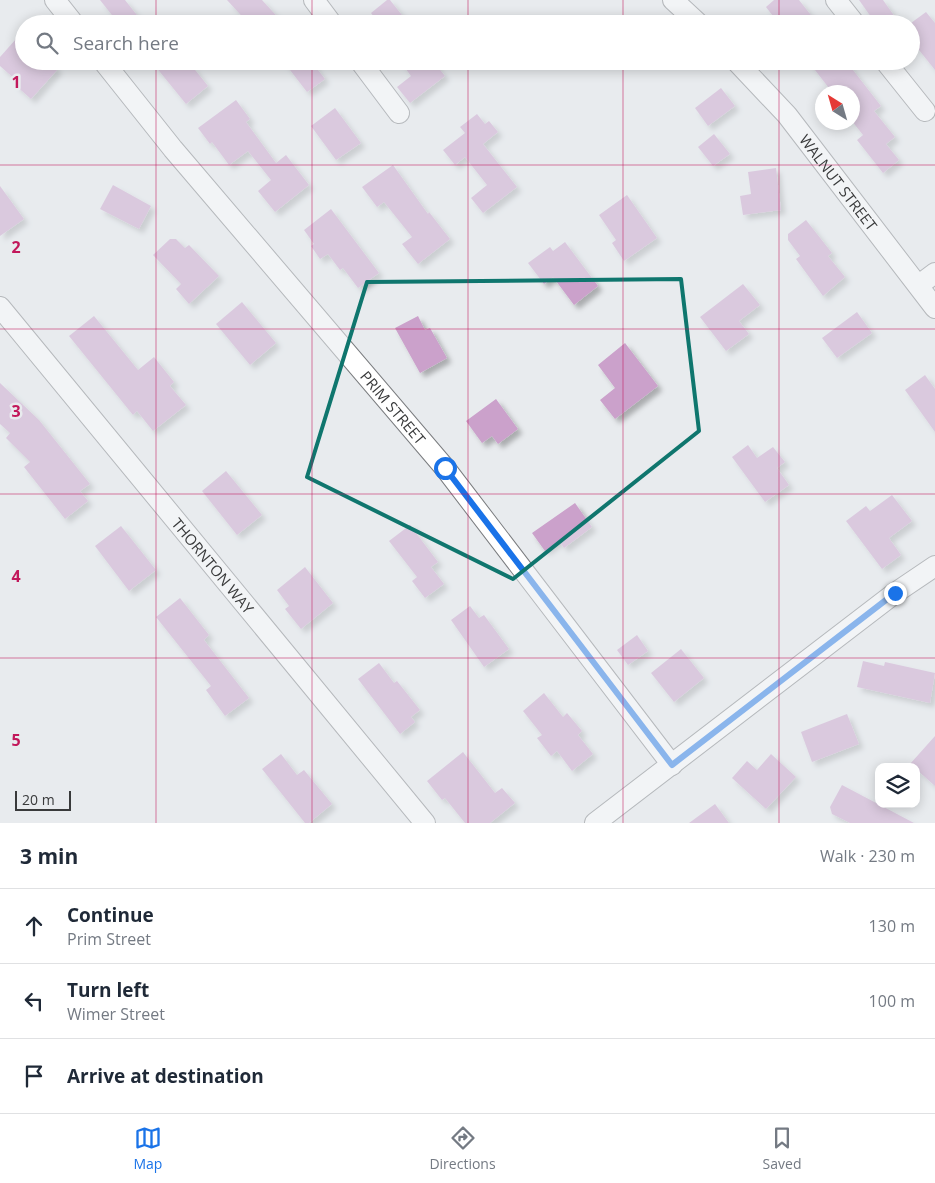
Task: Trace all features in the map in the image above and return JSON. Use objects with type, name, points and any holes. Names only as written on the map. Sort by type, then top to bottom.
[{"type":"street","points":[[55,0],[67,15]]},
{"type":"street","points":[[314,0],[325,15]]},
{"type":"street","points":[[673,0],[689,15]]},
{"type":"street","points":[[836,0],[848,15]]},
{"type":"street","name":"PRIM STREET","points":[[110,70],[173,150],[445,468],[672,765]]},
{"type":"street","points":[[367,70],[399,113]]},
{"type":"street","name":"WALNUT STREET","points":[[744,70],[787,115],[927,279],[935,308]]},
{"type":"street","points":[[893,70],[925,111]]},
{"type":"street","name":"THORNTON WAY","points":[[0,307],[426,823]]},
{"type":"street","points":[[595,823],[895,593],[935,566]]},
{"type":"highlighted area","points":[[681,279],[699,431],[513,579],[307,477],[367,282]]},
{"type":"building","points":[[100,0],[125,0],[137,15],[112,15]]},
{"type":"building","points":[[227,0],[262,0],[276,15],[241,15]]},
{"type":"building","points":[[387,0],[390,0],[402,15],[372,15],[371,13]]},
{"type":"building","points":[[774,0],[799,0],[811,15],[772,15],[766,7]]},
{"type":"building","points":[[859,0],[883,0],[894,15],[870,15]]},
{"type":"building","points":[[926,12],[935,23],[935,70],[920,51],[920,16]]},
{"type":"building","points":[[15,40],[15,70],[57,70],[31,99],[14,84],[17,81],[0,66],[0,57]]},
{"type":"building","points":[[158,70],[195,70],[208,86],[186,104]]},
{"type":"building","points":[[290,70],[318,70],[325,79],[307,92]]},
{"type":"building","points":[[407,70],[440,70],[445,76],[410,103],[397,87],[411,76]]},
{"type":"building","points":[[815,70],[853,70],[881,106],[874,111],[895,137],[886,144],[899,160],[883,173],[857,140],[863,135],[859,130],[860,85],[827,85]]},
{"type":"building","points":[[721,88],[735,106],[708,126],[695,108]]},
{"type":"building","points":[[236,100],[250,119],[246,122],[276,163],[286,155],[309,185],[275,212],[258,191],[271,180],[248,151],[229,165],[212,142],[210,144],[198,128]]},
{"type":"building","points":[[335,108],[361,143],[336,160],[311,126]]},
{"type":"building","points":[[477,114],[485,124],[489,121],[498,132],[483,144],[517,187],[483,213],[471,198],[487,185],[465,157],[455,165],[443,150],[465,133],[460,127]]},
{"type":"building","points":[[714,134],[730,154],[713,166],[698,147]]},
{"type":"building","points":[[393,165],[428,214],[429,212],[450,239],[418,264],[402,244],[412,237],[384,202],[377,207],[362,187]]},
{"type":"building","points":[[776,168],[781,210],[743,215],[740,196],[751,194],[748,172]]},
{"type":"building","points":[[113,185],[151,206],[139,229],[100,209]]},
{"type":"building","points":[[0,186],[24,219],[0,236]]},
{"type":"building","points":[[627,195],[657,238],[624,261],[612,243],[616,240],[599,215]]},
{"type":"building","points":[[331,209],[379,273],[358,288],[343,268],[340,270],[328,254],[320,259],[311,246],[314,244],[304,230]]},
{"type":"building","points":[[806,220],[832,253],[828,256],[845,277],[823,296],[796,259],[800,256],[788,240],[788,234]]},
{"type":"building","points":[[170,239],[176,239],[185,248],[189,245],[219,276],[189,304],[176,289],[181,284],[153,255]]},
{"type":"building","points":[[565,242],[598,286],[574,305],[553,277],[544,284],[528,263],[550,247],[553,251]]},
{"type":"building","points":[[743,284],[760,305],[739,321],[749,334],[726,351],[700,317]]},
{"type":"building","points":[[242,302],[276,343],[250,365],[216,324]]},
{"type":"building","points":[[857,312],[872,333],[837,358],[822,338]]},
{"type":"building","points":[[94,316],[138,370],[154,357],[174,382],[170,386],[186,405],[153,431],[137,411],[133,415],[69,336]]},
{"type":"building","points":[[418,316],[425,330],[430,328],[447,358],[420,373],[395,328]]},
{"type":"building","points":[[625,343],[658,386],[615,419],[600,400],[615,388],[598,365]]},
{"type":"building","points":[[925,375],[935,389],[935,432],[905,390]]},
{"type":"building","points":[[0,383],[39,420],[90,484],[80,491],[88,501],[65,519],[24,467],[30,462],[6,438],[10,433],[0,424]]},
{"type":"building","points":[[496,399],[518,429],[498,444],[492,436],[482,443],[466,421]]},
{"type":"building","points":[[748,445],[757,458],[773,447],[785,462],[777,468],[789,485],[765,502],[732,457]]},
{"type":"building","points":[[226,471],[262,515],[237,535],[202,491]]},
{"type":"building","points":[[892,495],[912,521],[889,538],[901,555],[882,569],[846,521],[866,506],[870,511]]},
{"type":"building","points":[[575,503],[592,527],[564,548],[559,541],[545,551],[532,533]]},
{"type":"building","points":[[410,525],[438,562],[431,567],[444,584],[425,598],[412,581],[417,577],[389,541]]},
{"type":"building","points":[[121,526],[156,570],[129,591],[95,546]]},
{"type":"building","points":[[305,567],[333,603],[301,629],[285,609],[289,606],[277,590]]},
{"type":"building","points":[[180,598],[209,635],[204,640],[249,698],[225,716],[206,690],[211,686],[156,617]]},
{"type":"building","points":[[470,606],[479,618],[484,615],[509,649],[484,667],[451,620]]},
{"type":"building","points":[[637,635],[648,651],[628,665],[617,650]]},
{"type":"building","points":[[681,649],[704,678],[674,702],[651,673]]},
{"type":"building","points":[[863,661],[884,666],[885,662],[935,673],[930,703],[857,687]]},
{"type":"building","points":[[379,663],[394,683],[397,681],[420,710],[411,717],[415,722],[400,734],[358,679]]},
{"type":"building","points":[[544,693],[563,717],[567,713],[582,731],[578,735],[593,754],[572,771],[557,751],[551,756],[537,738],[542,735],[523,711]]},
{"type":"building","points":[[847,714],[859,744],[812,762],[801,732]]},
{"type":"building","points":[[935,736],[935,786],[920,773],[920,763],[911,763]]},
{"type":"building","points":[[463,752],[495,793],[502,788],[515,803],[490,823],[465,823],[445,798],[442,800],[427,781]]},
{"type":"building","points":[[281,754],[297,775],[304,770],[332,804],[309,823],[305,823],[262,769]]},
{"type":"building","points":[[771,754],[796,777],[766,809],[732,778],[747,761],[757,770]]},
{"type":"building","points":[[842,785],[875,802],[875,808],[886,808],[914,823],[850,823],[832,814],[830,807]]},
{"type":"building","points":[[715,804],[729,823],[689,823]]},
{"type":"route","points":[[445,468],[672,765],[895,593]]}]
